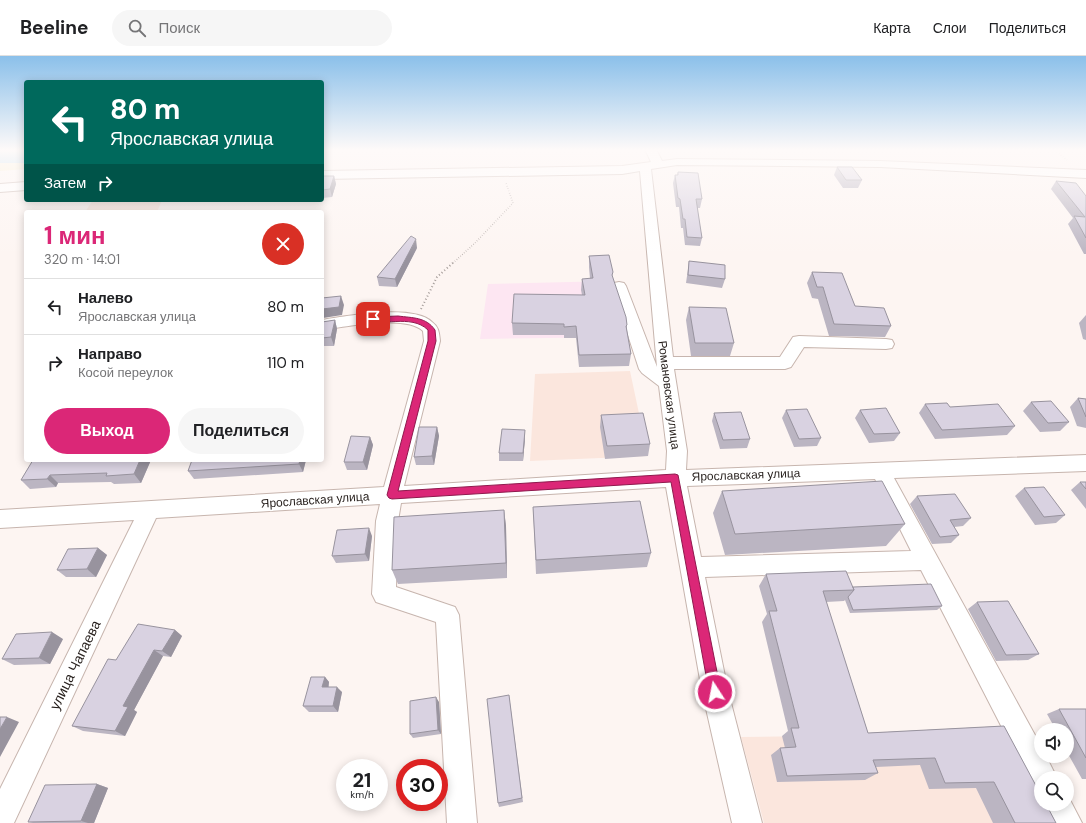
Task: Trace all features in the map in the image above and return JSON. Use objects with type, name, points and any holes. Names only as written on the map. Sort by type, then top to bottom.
[{"type":"street","name":"Романовская улица","points":[[647,185],[664,360],[677,451],[675,478],[715,692],[747,823]]},
{"type":"street","points":[[0,188],[24,186]]},
{"type":"street","points":[[619,286],[648,369],[667,383]]},
{"type":"street","points":[[324,325],[373,319],[398,318],[415,320],[426,324],[432,330],[432,341],[392,495],[387,520],[384,594],[447,615],[462,823]]},
{"type":"street","points":[[664,360],[785,363],[799,341],[886,344]]},
{"type":"street","name":"Ярославская улица","points":[[0,519],[675,478],[1086,463]]},
{"type":"street","points":[[880,470],[1039,771]]},
{"type":"street","name":"улица Чапаева","points":[[0,820],[149,510]]},
{"type":"street","points":[[692,567],[928,560]]},
{"type":"street","points":[[1061,811],[1067,823]]},
{"type":"path","points":[[415,320],[437,277],[475,243],[513,203],[506,185]]},
{"type":"shaded area","points":[[92,202],[161,202],[158,210],[86,210]]},
{"type":"shaded area","points":[[612,281],[626,337],[480,339],[488,284]]},
{"type":"shaded area","points":[[630,371],[648,456],[530,461],[535,374]]},
{"type":"shaded area","points":[[1009,733],[1034,780],[1034,811],[1047,811],[1056,823],[764,823],[741,737]]},
{"type":"building","points":[[324,185],[331,185],[330,189],[324,190]]},
{"type":"building","points":[[676,185],[700,185],[702,199],[696,199],[702,238],[687,237],[685,219],[683,219],[680,199],[678,198]]},
{"type":"building","points":[[1059,185],[1077,185],[1086,196],[1086,238],[1074,216],[1085,217]]},
{"type":"building","points":[[411,236],[416,239],[395,279],[377,277]]},
{"type":"building","points":[[609,255],[613,272],[612,275],[626,317],[626,326],[631,354],[579,355],[576,326],[564,327],[564,324],[512,323],[514,294],[585,295],[582,279],[593,278],[589,256]]},
{"type":"building","points":[[689,261],[725,265],[725,279],[688,275]]},
{"type":"building","points":[[812,272],[842,273],[855,306],[884,308],[891,326],[834,324],[823,287],[817,287]]},
{"type":"building","points":[[341,296],[339,307],[324,309],[324,298]]},
{"type":"building","points":[[689,307],[726,308],[734,343],[695,343]]},
{"type":"building","points":[[335,320],[331,337],[324,338],[324,322]]},
{"type":"building","points":[[1078,398],[1086,399],[1086,417]]},
{"type":"building","points":[[1051,401],[1069,422],[1048,423],[1031,402]]},
{"type":"building","points":[[947,403],[950,407],[998,404],[1015,426],[942,430],[925,404]]},
{"type":"building","points":[[886,408],[900,433],[874,434],[860,410]]},
{"type":"building","points":[[807,409],[821,438],[799,439],[786,410]]},
{"type":"building","points":[[741,412],[750,439],[723,440],[714,413]]},
{"type":"building","points":[[643,413],[650,444],[607,446],[601,415]]},
{"type":"building","points":[[419,427],[437,427],[432,456],[414,457]]},
{"type":"building","points":[[502,429],[525,430],[523,453],[499,453]]},
{"type":"building","points":[[351,436],[370,437],[363,462],[344,462]]},
{"type":"building","points":[[32,462],[139,462],[134,474],[106,476],[107,473],[50,475],[47,479],[21,480]]},
{"type":"building","points":[[191,462],[300,462],[299,464],[188,471]]},
{"type":"building","points":[[882,481],[905,524],[735,534],[722,491]]},
{"type":"building","points":[[1080,482],[1086,482],[1086,489]]},
{"type":"building","points":[[1044,487],[1065,515],[1044,517],[1024,488]]},
{"type":"building","points":[[955,494],[971,518],[950,520],[959,535],[940,537],[917,496]]},
{"type":"building","points":[[640,501],[651,553],[536,560],[533,507]]},
{"type":"building","points":[[504,510],[506,563],[392,570],[394,517]]},
{"type":"building","points":[[369,528],[365,554],[332,556],[337,530]]},
{"type":"building","points":[[98,548],[87,569],[57,570],[68,549]]},
{"type":"building","points":[[846,571],[854,590],[823,591],[868,733],[1004,726],[1034,782],[1034,811],[1050,811],[1056,823],[1015,823],[994,782],[945,783],[935,758],[873,760],[878,773],[787,776],[780,748],[796,747],[791,728],[799,728],[769,611],[777,611],[766,574]]},
{"type":"building","points":[[931,584],[942,606],[853,610],[848,597],[854,590],[853,587]]},
{"type":"building","points":[[1008,601],[1039,654],[1006,655],[977,602]]},
{"type":"building","points":[[138,624],[175,630],[162,651],[154,650],[123,706],[128,707],[115,731],[72,726],[108,659],[116,660]]},
{"type":"building","points":[[52,632],[39,658],[2,659],[16,634]]},
{"type":"building","points":[[311,677],[325,677],[322,687],[337,687],[333,706],[303,706]]},
{"type":"building","points":[[509,695],[522,798],[498,803],[487,699]]},
{"type":"building","points":[[436,697],[438,730],[410,734],[410,701]]},
{"type":"building","points":[[1059,709],[1086,709],[1086,758],[1074,736],[1074,723],[1067,723]]},
{"type":"building","points":[[0,717],[7,717],[0,729]]},
{"type":"building","points":[[97,784],[81,821],[28,822],[45,785]]},
{"type":"route","points":[[373,319],[398,318],[419,321],[426,324],[432,330],[432,341],[392,495],[675,478],[715,692]]}]
